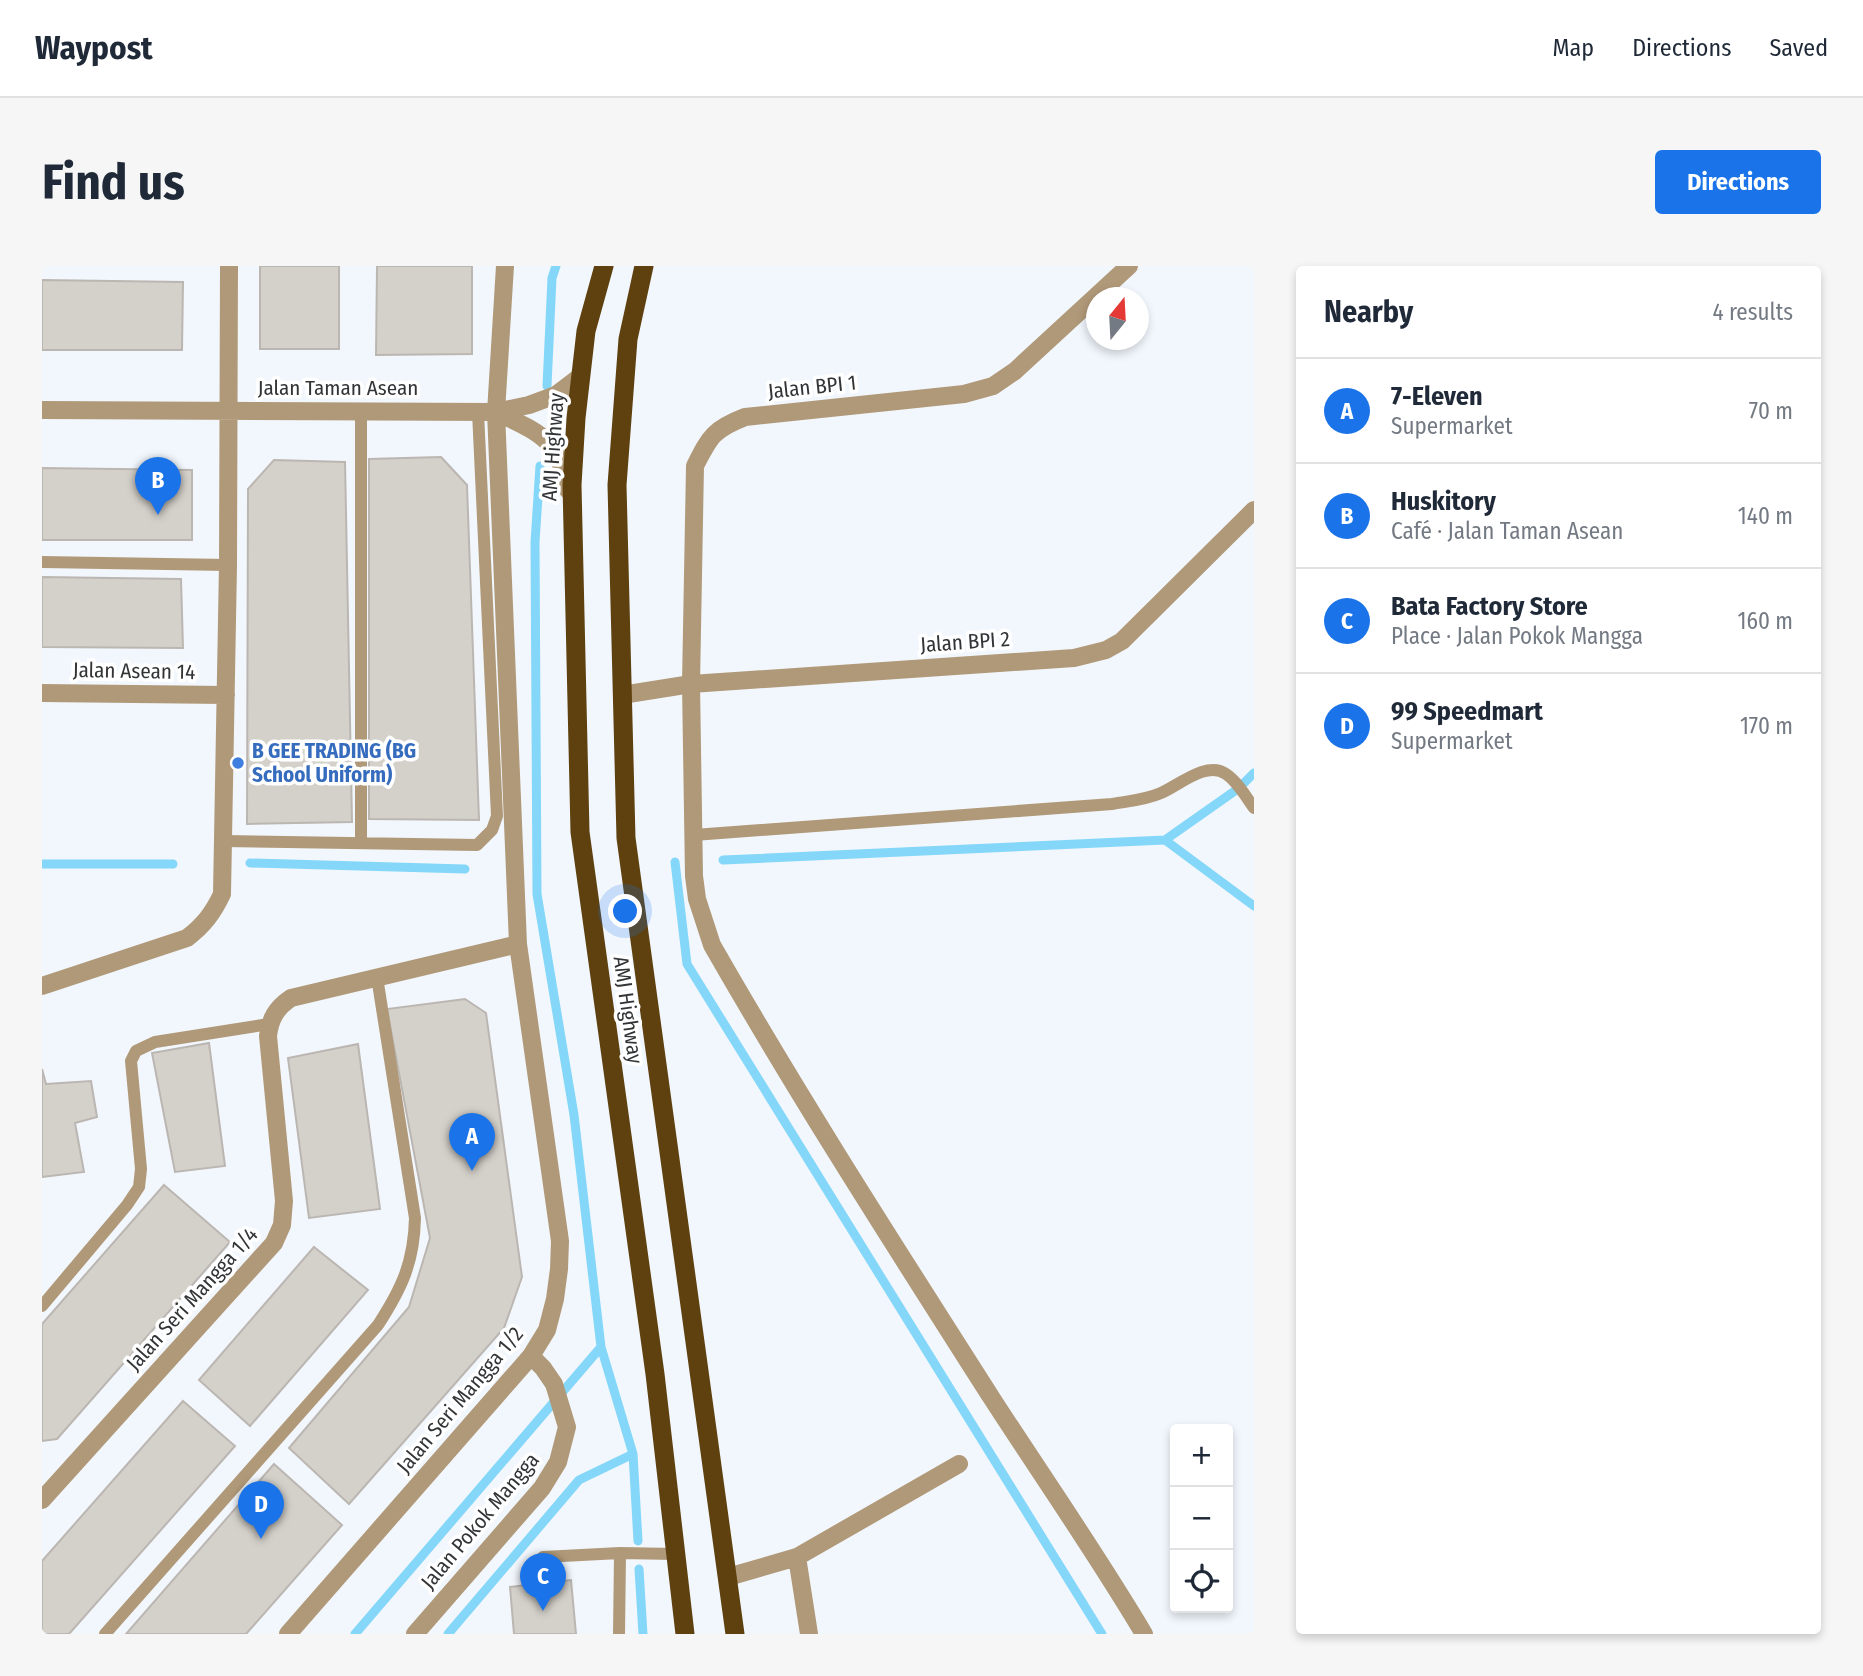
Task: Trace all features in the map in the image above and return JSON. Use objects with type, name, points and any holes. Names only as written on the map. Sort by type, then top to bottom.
[{"type":"highway","name":"AMJ Highway","points":[[604,266],[586,331],[576,418],[572,514],[580,832],[654,1360],[685,1634]]},
{"type":"highway","name":"AMJ Highway","points":[[644,266],[628,339],[617,485],[626,838],[735,1634]]},
{"type":"street","points":[[42,986],[187,938],[201,928],[214,912],[222,894],[230,410],[229,266]]},
{"type":"street","name":"Jalan Seri Mangga 1/2","points":[[288,1634],[531,1356],[547,1330],[555,1299],[560,1241],[518,944],[487,412],[505,266]]},
{"type":"street","name":"Jalan BPI 1","points":[[1129,266],[1016,372],[993,386],[964,394],[745,417],[722,425],[707,442],[695,466],[691,684],[697,899],[712,945],[867,1201],[993,1400],[1104,1567],[1144,1634]]},
{"type":"street","points":[[487,412],[529,405],[556,395],[581,376]]},
{"type":"street","name":"Jalan Taman Asean","points":[[42,410],[487,412],[540,435],[555,449],[563,467],[572,514]]},
{"type":"street","name":"Jalan BPI 2","points":[[622,695],[691,684],[1074,658],[1106,650],[1122,641],[1254,510]]},
{"type":"street","name":"Jalan Asean 14","points":[[42,693],[226,695]]},
{"type":"street","points":[[269,1024],[275,1013],[291,998],[518,944]]},
{"type":"street","name":"Jalan Seri Mangga 1/4","points":[[44,1493],[274,1243],[282,1225],[284,1202],[269,1024]]},
{"type":"street","name":"Jalan Pokok Mangga","points":[[415,1634],[541,1488],[558,1462],[567,1427],[554,1384],[531,1356]]},
{"type":"street","points":[[728,1577],[797,1557],[959,1464]]},
{"type":"street","points":[[797,1557],[808,1634]]},
{"type":"lane","points":[[361,844],[362,411]]},
{"type":"lane","points":[[224,841],[477,845],[492,830],[497,816],[487,412]]},
{"type":"lane","points":[[42,562],[228,565]]},
{"type":"lane","points":[[694,835],[1112,804],[1142,800],[1162,793],[1212,769],[1227,774],[1253,806]]},
{"type":"lane","points":[[105,1634],[378,1325],[407,1272],[414,1244],[415,1218],[377,977]]},
{"type":"lane","points":[[42,1306],[119,1215],[139,1187],[141,1169],[131,1061],[136,1051],[155,1042],[269,1024]]},
{"type":"lane","points":[[543,1557],[620,1553],[675,1554]]},
{"type":"lane","points":[[619,1634],[620,1553]]},
{"type":"building","points":[[260,266],[339,266],[339,349],[260,349]]},
{"type":"building","points":[[377,266],[472,266],[472,354],[376,355]]},
{"type":"building","points":[[42,280],[183,282],[182,350],[42,350]]},
{"type":"building","points":[[441,457],[467,485],[479,820],[369,819],[369,459]]},
{"type":"building","points":[[274,460],[345,462],[352,822],[247,824],[248,489]]},
{"type":"building","points":[[42,468],[192,470],[192,540],[42,540]]},
{"type":"building","points":[[42,577],[181,579],[183,648],[42,647]]},
{"type":"building","points":[[465,999],[486,1013],[522,1277],[504,1328],[349,1504],[289,1448],[409,1307],[430,1238],[387,1009]]},
{"type":"building","points":[[209,1043],[225,1166],[175,1172],[152,1053]]},
{"type":"building","points":[[358,1044],[380,1209],[309,1218],[288,1058]]},
{"type":"building","points":[[42,1069],[46,1084],[91,1081],[97,1117],[75,1123],[84,1172],[42,1177]]},
{"type":"building","points":[[164,1185],[230,1242],[57,1439],[42,1441],[42,1324]]},
{"type":"building","points":[[314,1247],[368,1290],[250,1426],[199,1380]]},
{"type":"building","points":[[183,1401],[235,1446],[69,1634],[42,1634],[42,1561]]},
{"type":"building","points":[[274,1464],[342,1525],[246,1634],[126,1634]]},
{"type":"building","points":[[571,1580],[576,1634],[514,1634],[510,1587]]},
{"type":"waterway","points":[[547,386],[552,278],[556,266]]},
{"type":"waterway","points":[[540,466],[535,542],[537,894],[574,1115],[601,1347],[633,1454],[638,1541]]},
{"type":"waterway","points":[[723,860],[1165,840],[1239,788],[1254,773]]},
{"type":"waterway","points":[[1165,840],[1254,906]]},
{"type":"waterway","points":[[675,862],[687,964],[1102,1634]]},
{"type":"waterway","points":[[250,863],[465,869]]},
{"type":"waterway","points":[[42,864],[173,864]]},
{"type":"waterway","points":[[355,1634],[601,1347]]},
{"type":"waterway","points":[[448,1634],[579,1480],[633,1454]]},
{"type":"waterway","points":[[639,1569],[643,1634]]},
{"type":"place","name":"Huskitory","points":[[158,515]]},
{"type":"place","name":"B GEE TRADING (BG School Uniform)","points":[[238,763]]},
{"type":"place","name":"7-Eleven","points":[[472,1171]]},
{"type":"place","name":"99 Speedmart","points":[[261,1539]]},
{"type":"place","name":"Bata Factory Store","points":[[543,1611]]}]
